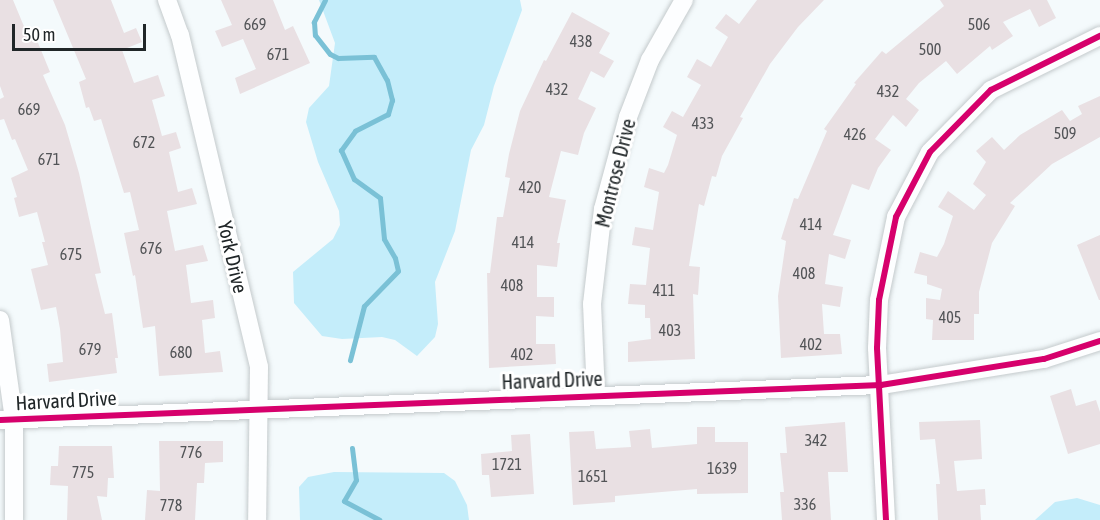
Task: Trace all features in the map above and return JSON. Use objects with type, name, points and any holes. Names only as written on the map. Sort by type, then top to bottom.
[{"type":"street","name":"York Drive","points":[[167,0],[180,35],[259,367],[257,520]]},
{"type":"street","name":"Montrose Drive","points":[[596,395],[592,304],[603,209],[628,117],[639,88],[650,60],[684,0]]},
{"type":"street","points":[[886,520],[881,385],[877,348],[879,300],[896,217],[930,152],[991,90],[1100,36]]},
{"type":"street","points":[[0,320],[14,520]]},
{"type":"street","name":"Harvard Drive","points":[[7,419],[881,385],[1044,359],[1100,341]]},
{"type":"shaded area","points":[[319,0],[520,0],[522,10],[494,86],[484,125],[471,150],[455,231],[435,282],[438,324],[435,337],[417,356],[395,340],[382,337],[342,339],[322,336],[294,303],[293,272],[333,239],[340,225],[339,211],[318,162],[306,122],[309,108],[329,86],[335,43]]},
{"type":"shaded area","points":[[334,472],[444,473],[455,481],[467,505],[469,520],[300,520],[299,487],[308,477]]},
{"type":"shaded area","points":[[1077,498],[1100,505],[1100,520],[1035,520],[1055,502]]},
{"type":"building","points":[[0,0],[13,0],[28,36],[34,33],[50,72],[43,75],[65,125],[79,173],[101,273],[95,274],[105,314],[112,313],[118,358],[115,358],[117,373],[49,382],[47,364],[63,362],[60,329],[56,307],[41,310],[31,269],[48,265],[37,212],[19,217],[14,198],[17,197],[11,178],[28,170],[4,119],[0,120],[0,99],[4,97],[0,86]]},
{"type":"building","points":[[53,0],[111,0],[124,33],[136,28],[142,42],[122,50],[134,83],[158,75],[165,96],[152,100],[162,136],[176,132],[181,148],[169,152],[178,192],[192,188],[197,204],[167,211],[175,251],[203,245],[208,261],[186,265],[191,303],[213,300],[215,318],[202,320],[205,353],[220,351],[223,372],[159,376],[155,326],[143,328],[135,275],[133,276],[124,233],[139,230],[130,192],[124,193],[101,119],[94,121],[89,107],[86,108],[79,82],[86,79]]},
{"type":"building","points":[[221,0],[273,0],[285,30],[293,26],[310,63],[240,94],[235,78],[256,69],[243,39],[222,47],[215,31],[232,25]]},
{"type":"building","points":[[757,0],[824,0],[798,27],[770,64],[740,117],[743,118],[722,156],[716,177],[712,176],[704,206],[699,204],[689,266],[700,267],[698,295],[693,294],[695,359],[628,362],[628,342],[651,339],[650,318],[645,318],[645,305],[628,304],[630,284],[646,285],[650,248],[632,245],[635,227],[653,230],[659,192],[644,187],[649,168],[664,173],[677,135],[663,127],[672,111],[683,117],[701,85],[687,77],[697,59],[711,67],[728,37],[715,28],[726,14],[739,24]]},
{"type":"building","points":[[940,0],[1047,0],[1056,18],[1039,27],[1030,9],[1003,22],[1013,36],[992,50],[990,46],[957,74],[946,61],[919,83],[906,99],[919,110],[906,127],[893,115],[875,139],[891,150],[878,168],[869,190],[852,184],[833,235],[851,240],[845,259],[829,254],[825,284],[843,287],[840,307],[822,304],[824,334],[840,334],[842,354],[781,358],[778,296],[786,241],[781,239],[794,198],[798,199],[827,131],[824,129],[856,84],[854,83],[882,51],[886,54],[944,6]]},
{"type":"building","points":[[572,12],[610,33],[599,53],[614,61],[604,78],[591,71],[578,99],[596,108],[584,133],[578,155],[561,151],[549,197],[566,200],[557,243],[560,243],[557,267],[537,265],[537,297],[554,297],[554,317],[536,316],[536,344],[555,344],[556,364],[489,368],[487,273],[490,273],[497,217],[503,217],[510,178],[505,177],[509,154],[520,111],[544,60],[546,61]]},
{"type":"building","points":[[1100,96],[1100,137],[1052,164],[1010,203],[1015,206],[992,243],[979,292],[979,314],[974,314],[974,340],[932,340],[933,320],[926,319],[926,298],[940,300],[942,289],[927,284],[927,276],[914,273],[920,252],[937,257],[944,244],[953,216],[938,207],[948,191],[974,210],[986,195],[973,184],[986,162],[976,151],[992,137],[1004,150],[1020,135],[1062,110],[1070,121],[1082,114],[1078,106]]},
{"type":"building","points":[[1100,235],[1100,300],[1099,300],[1077,245]]},
{"type":"building","points":[[1071,389],[1076,406],[1096,400],[1100,412],[1100,444],[1068,454],[1050,396]]},
{"type":"building","points":[[980,420],[982,459],[954,461],[957,491],[985,489],[986,505],[980,505],[981,520],[938,520],[936,484],[940,484],[935,439],[920,440],[919,422]]},
{"type":"building","points":[[845,422],[848,472],[828,472],[831,520],[782,520],[780,492],[784,492],[780,453],[787,453],[785,427]]},
{"type":"building","points":[[697,427],[715,427],[715,442],[748,442],[748,493],[697,494],[697,489],[615,496],[615,502],[573,505],[569,432],[594,431],[596,449],[631,447],[629,431],[650,429],[652,448],[697,444]]},
{"type":"building","points":[[530,434],[534,494],[491,497],[489,475],[482,475],[481,454],[512,451],[511,435]]},
{"type":"building","points":[[159,441],[223,441],[223,462],[205,463],[204,483],[197,483],[195,520],[145,520],[147,490],[160,491]]},
{"type":"building","points":[[59,446],[112,446],[114,478],[108,478],[107,497],[97,496],[102,520],[67,520],[68,486],[50,485],[51,466],[58,466]]},
{"type":"waterway","points":[[325,0],[314,22],[315,35],[330,54],[338,58],[374,57],[387,80],[392,100],[388,114],[355,131],[341,150],[354,179],[380,198],[384,239],[395,258],[398,271],[364,306],[350,360]]},
{"type":"waterway","points":[[352,448],[356,480],[344,501],[379,520]]},
{"type":"cycle path","points":[[886,520],[877,348],[879,300],[896,217],[930,152],[991,90],[1100,36]]},
{"type":"cycle path","points":[[0,420],[881,385],[1044,359],[1100,341]]}]
